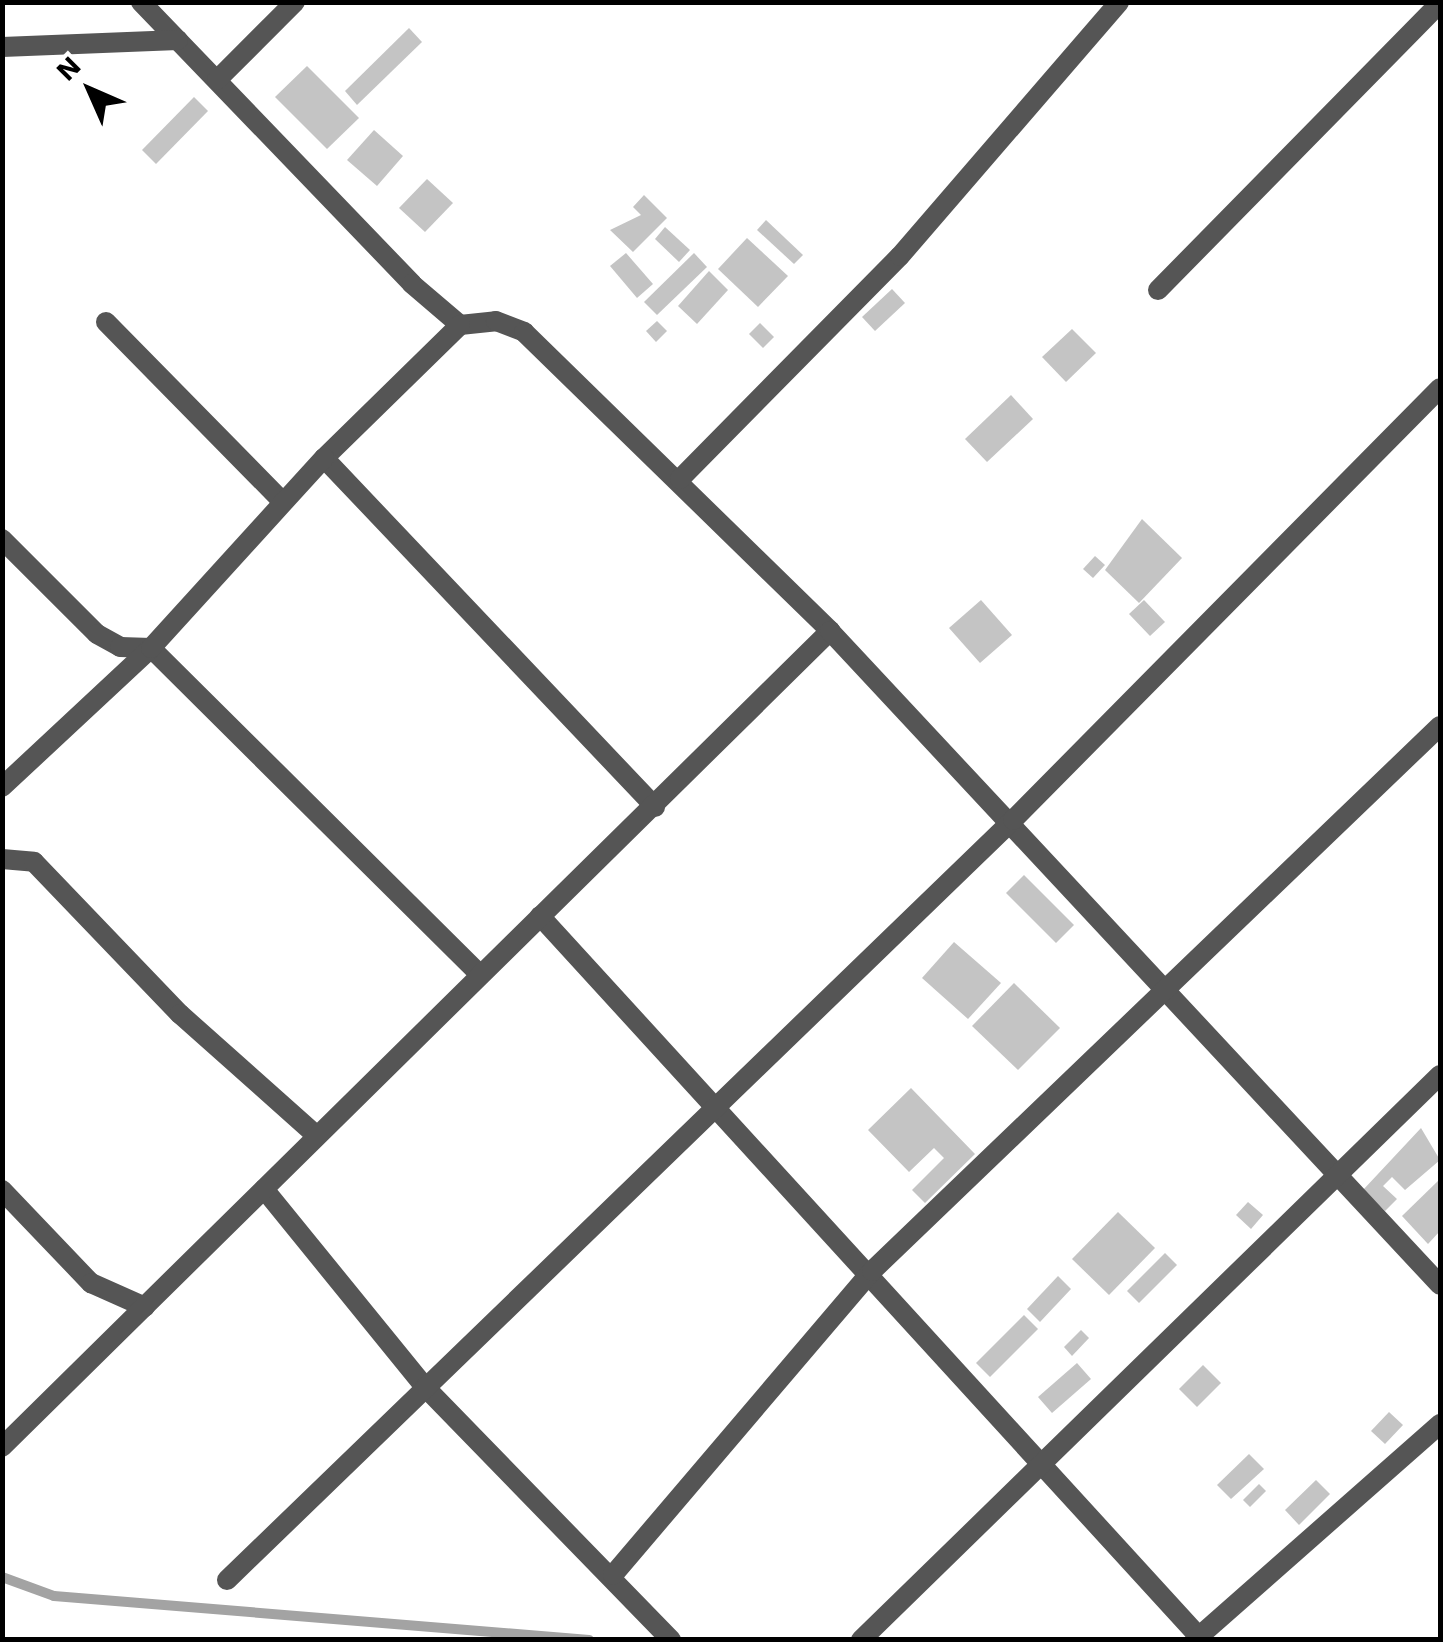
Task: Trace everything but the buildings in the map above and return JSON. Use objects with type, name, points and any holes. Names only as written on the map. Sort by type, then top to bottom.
[{"type":"street","points":[[140,2],[460,325]]},
{"type":"street","points":[[217,80],[295,2]]},
{"type":"street","points":[[680,480],[998,149],[1119,2]]},
{"type":"street","points":[[1158,290],[1440,3]]},
{"type":"street","points":[[2,47],[178,40]]},
{"type":"street","points":[[106,322],[283,502]]},
{"type":"street","points":[[2,788],[151,648],[324,458],[460,325],[496,322],[524,332],[680,480],[830,631],[1013,820],[1337,1181],[1440,1285]]},
{"type":"street","points":[[227,1580],[1013,820],[1440,388]]},
{"type":"street","points":[[324,458],[654,807]]},
{"type":"street","points":[[2,539],[98,634],[120,647],[151,648],[480,975]]},
{"type":"street","points":[[2,1447],[830,631]]},
{"type":"street","points":[[612,1575],[872,1272],[1166,994],[1440,726]]},
{"type":"street","points":[[2,859],[34,862],[180,1014],[318,1136]]},
{"type":"street","points":[[540,916],[872,1272],[1199,1638],[1440,1424]]},
{"type":"street","points":[[861,1640],[1337,1181],[1440,1075]]},
{"type":"street","points":[[264,1189],[426,1387],[671,1640]]},
{"type":"street","points":[[2,1190],[92,1284],[145,1307]]},
{"type":"waterway","points":[[2,1577],[54,1596],[589,1640]]}]
